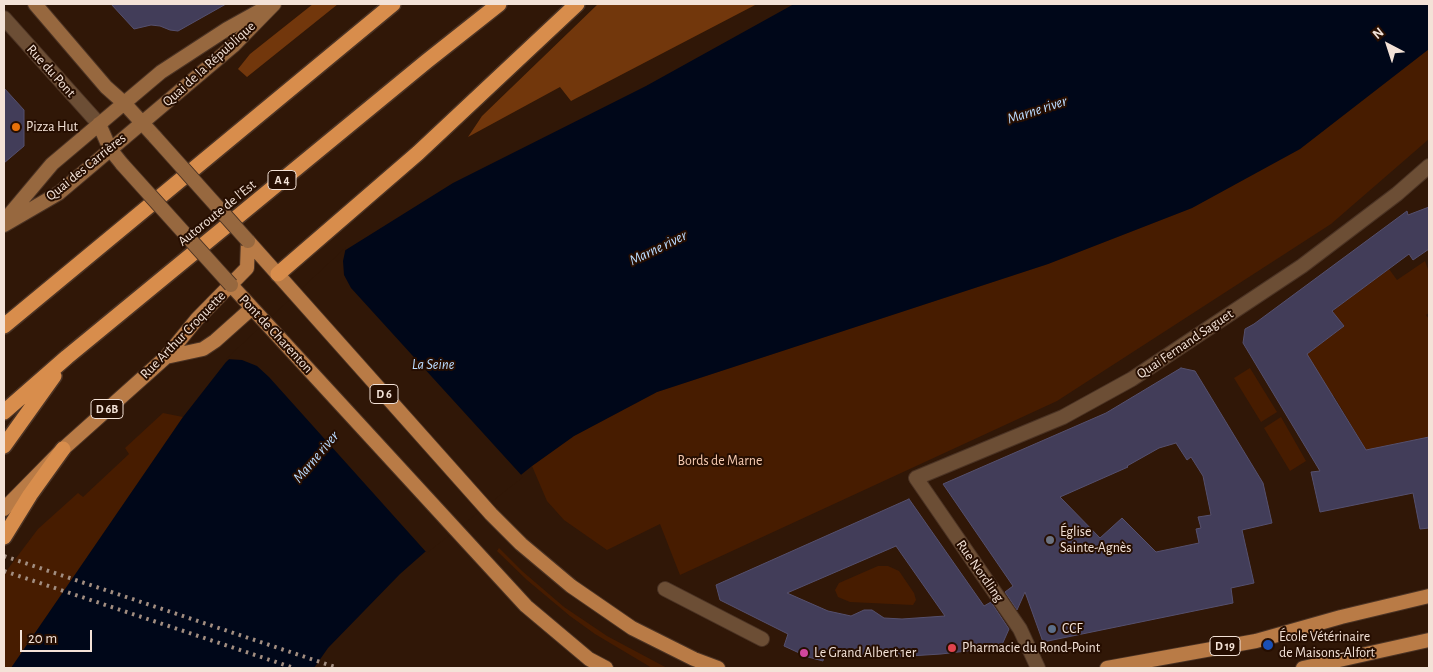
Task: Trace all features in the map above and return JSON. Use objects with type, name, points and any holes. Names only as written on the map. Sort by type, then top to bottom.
[{"type":"highway","points":[[4,326],[393,4]]},
{"type":"highway","name":"Autoroute de l’Est","points":[[4,412],[67,357],[419,67],[499,4]]},
{"type":"highway","points":[[278,274],[418,153],[577,4]]},
{"type":"highway","points":[[4,446],[67,357]]},
{"type":"highway","points":[[4,538],[30,495],[63,448]]},
{"type":"main road","points":[[35,4],[106,87],[124,103],[248,241],[247,268],[278,274]]},
{"type":"main road","name":"Quai de la République","points":[[99,124],[161,72],[227,29],[274,4]]},
{"type":"main road","name":"Quai de la République","points":[[142,123],[233,46],[274,4]]},
{"type":"main road","name":"Quai des Carrières","points":[[4,223],[59,193],[142,123]]},
{"type":"main road","name":"Quai des Carrières","points":[[4,223],[52,164],[99,124]]},
{"type":"main road","name":"Pont de Charenton","points":[[99,124],[110,149],[122,164],[526,606],[589,659],[606,668]]},
{"type":"main road","name":"D 6","points":[[248,241],[490,514],[521,544],[571,586],[632,628],[669,647],[718,668]]},
{"type":"main road","name":"Rue Arthur Croquette","points":[[4,509],[63,448],[166,357],[197,319],[247,268]]},
{"type":"main road","points":[[166,357],[203,349],[215,341],[252,308]]},
{"type":"main road","name":"D 19","points":[[1107,668],[1256,641],[1341,617],[1429,596]]},
{"type":"main road","points":[[1303,668],[1429,640]]},
{"type":"street","name":"Rue du Pont","points":[[4,18],[99,124]]},
{"type":"street","name":"Quai Fernand Saguet","points":[[916,478],[1063,417],[1132,379],[1302,266],[1397,194],[1429,166]]},
{"type":"street","name":"Rue Nordling","points":[[916,478],[1020,630],[1038,668]]},
{"type":"street","points":[[665,589],[762,638]]},
{"type":"green space","name":"Bords de Marne","points":[[1429,49],[1429,139],[1331,224],[1057,401],[680,575],[660,524],[607,550],[564,520],[547,501],[532,466],[574,436],[657,392],[1048,264],[1192,208],[1300,149]]},
{"type":"green space","points":[[1425,261],[1429,272],[1429,313],[1426,315],[1429,319],[1429,437],[1366,450],[1334,396],[1328,400],[1303,357],[1343,327],[1333,312],[1336,308],[1389,269],[1397,280]]},
{"type":"green space","points":[[1250,368],[1277,412],[1261,422],[1234,378]]},
{"type":"green space","points":[[163,413],[183,417],[11,668],[4,668],[4,574],[38,529],[78,493],[83,497],[129,454],[125,448]]},
{"type":"green space","points":[[1281,417],[1306,461],[1290,471],[1264,428]]},
{"type":"green space","points":[[499,548],[522,571],[564,607],[607,636],[667,668],[652,668],[595,634],[527,580],[497,551]]},
{"type":"green space","points":[[878,566],[888,566],[899,571],[914,593],[916,600],[913,605],[850,602],[838,597],[835,590],[839,583]]},
{"type":"shaded area","points":[[313,4],[338,4],[247,77],[238,69],[250,54]]},
{"type":"shaded area","points":[[598,4],[757,4],[571,101],[560,87],[468,137],[482,116]]},
{"type":"water","name":"La Seine","points":[[794,4],[1429,4],[1429,49],[1300,149],[1192,208],[1048,264],[657,392],[574,436],[532,466],[400,574],[328,648],[314,668],[11,668],[183,417],[226,362],[344,251],[453,183],[646,86]]},
{"type":"pier","points":[[346,247],[343,261],[344,275],[351,288],[523,477],[427,553],[269,377],[257,366],[242,360],[226,359]]},
{"type":"building","points":[[111,4],[226,4],[178,31],[151,25],[134,29]]},
{"type":"building","points":[[4,88],[24,110],[24,146],[4,163]]},
{"type":"building","points":[[1429,207],[1429,249],[1413,260],[1409,254],[1332,311],[1344,326],[1307,354],[1366,450],[1429,437],[1429,528],[1420,529],[1413,493],[1320,512],[1311,472],[1320,471],[1243,343],[1245,329],[1407,211],[1408,215]]},
{"type":"building","points":[[1181,368],[1195,371],[1263,483],[1272,523],[1242,530],[1254,583],[1231,588],[1233,603],[1043,642],[1025,592],[1017,610],[1005,592],[1013,586],[943,484],[1106,413]],"holes":[[[1176,443],[1187,460],[1191,457],[1203,476],[1211,515],[1198,517],[1201,528],[1196,529],[1199,543],[1156,552],[1122,518],[1100,538],[1060,497],[1128,467],[1159,448]]]},
{"type":"building","points":[[909,499],[984,606],[991,602],[1009,629],[1001,647],[894,657],[844,653],[825,649],[823,661],[808,657],[784,646],[788,634],[720,600],[716,585]],"holes":[[[896,546],[945,616],[902,619],[884,618],[872,610],[864,610],[851,616],[828,611],[787,593]]]},
{"type":"railway","points":[[4,556],[338,668]]},
{"type":"railway","points":[[4,571],[294,668]]},
{"type":"place","name":"Pizza Hut","points":[[16,127]]},
{"type":"place","name":"Église Sainte-Agnès","points":[[1050,540]]},
{"type":"place","name":"CCF","points":[[1052,629]]},
{"type":"place","name":"École Vétérinaire de Maisons-Alfort","points":[[1268,645]]},
{"type":"place","name":"Pharmacie du Rond-Point","points":[[952,648]]},
{"type":"place","name":"Le Grand Albert 1er","points":[[804,653]]},
{"type":"water label","name":"Marne river","points":[[1037,110]]},
{"type":"water label","name":"Marne river","points":[[658,248]]},
{"type":"water label","name":"Marne river","points":[[316,457]]}]
